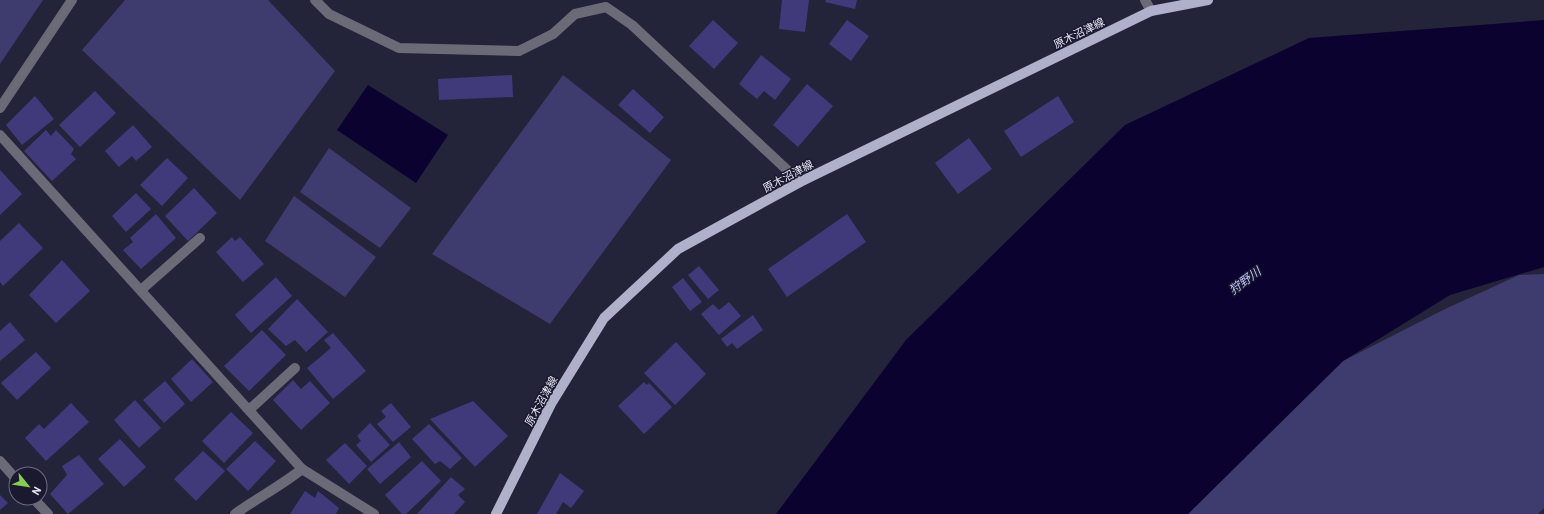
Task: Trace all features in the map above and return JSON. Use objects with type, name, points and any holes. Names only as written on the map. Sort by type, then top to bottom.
[{"type":"main road","name":"原木沼津線","points":[[496,514],[551,404],[604,318],[678,249],[800,182],[1151,11],[1208,0]]},
{"type":"street","points":[[0,108],[72,0]]},
{"type":"street","points":[[314,0],[329,14],[399,48],[519,51],[553,34],[575,14],[606,7],[632,25],[800,182]]},
{"type":"street","points":[[1144,0],[1151,11]]},
{"type":"street","points":[[0,135],[302,470],[374,514]]},
{"type":"street","points":[[141,290],[200,238]]},
{"type":"street","points":[[249,410],[295,368]]},
{"type":"street","points":[[0,461],[8,470]]},
{"type":"street","points":[[235,514],[302,470]]},
{"type":"street","points":[[247,514],[256,499]]},
{"type":"street","points":[[40,506],[48,514]]},
{"type":"shaded area","points":[[0,0],[43,0],[0,64]]},
{"type":"shaded area","points":[[125,0],[268,0],[335,71],[240,200],[82,50]]},
{"type":"shaded area","points":[[563,75],[671,160],[550,324],[432,254]]},
{"type":"shaded area","points":[[329,148],[411,208],[380,248],[300,192]]},
{"type":"shaded area","points":[[294,196],[376,257],[345,297],[265,241]]},
{"type":"shaded area","points":[[1544,274],[1544,508],[1538,514],[1188,514],[1343,361],[1443,310],[1519,275]]},
{"type":"water","name":"狩野川","points":[[1544,20],[1544,267],[1450,295],[1343,361],[1188,514],[776,514],[906,340],[1125,125],[1309,38]]},
{"type":"water","points":[[368,85],[448,135],[416,183],[337,130]]},
{"type":"building","points":[[782,0],[809,0],[805,32],[779,29]]},
{"type":"building","points":[[826,0],[857,0],[855,9],[825,2]]},
{"type":"building","points":[[713,20],[738,43],[714,69],[689,46]]},
{"type":"building","points":[[847,20],[869,36],[851,61],[829,44]]},
{"type":"building","points":[[761,55],[791,79],[775,100],[764,91],[757,99],[739,84]]},
{"type":"building","points":[[512,75],[513,97],[439,100],[438,79]]},
{"type":"building","points":[[807,84],[833,106],[798,147],[773,125]]},
{"type":"building","points":[[633,89],[664,117],[650,133],[618,105]]},
{"type":"building","points":[[95,91],[116,113],[80,147],[59,125]]},
{"type":"building","points":[[35,96],[54,119],[22,145],[6,125]]},
{"type":"building","points":[[1058,96],[1074,122],[1021,157],[1004,131]]},
{"type":"building","points":[[133,125],[152,147],[136,161],[132,156],[119,167],[105,151]]},
{"type":"building","points":[[46,130],[51,136],[56,130],[74,149],[71,154],[76,159],[52,181],[24,151]]},
{"type":"building","points":[[969,138],[992,169],[958,194],[935,163]]},
{"type":"building","points":[[167,158],[188,178],[162,206],[140,185]]},
{"type":"building","points":[[0,170],[22,194],[0,215]]},
{"type":"building","points":[[194,188],[217,213],[188,241],[165,216]]},
{"type":"building","points":[[136,193],[151,209],[126,232],[112,216]]},
{"type":"building","points":[[156,214],[176,238],[141,269],[123,250],[133,242],[130,238]]},
{"type":"building","points":[[847,214],[866,242],[787,297],[768,269]]},
{"type":"building","points":[[19,223],[43,248],[3,286],[0,282],[0,241]]},
{"type":"building","points":[[232,237],[235,241],[240,237],[264,264],[243,282],[216,252]]},
{"type":"building","points":[[62,260],[90,291],[56,323],[29,295]]},
{"type":"building","points":[[699,266],[719,290],[708,299],[688,275]]},
{"type":"building","points":[[276,277],[292,296],[251,333],[235,315]]},
{"type":"building","points":[[683,278],[702,302],[690,311],[672,287]]},
{"type":"building","points":[[297,299],[328,332],[306,352],[295,340],[286,346],[268,329]]},
{"type":"building","points":[[729,302],[741,316],[719,335],[701,314],[713,304],[719,310]]},
{"type":"building","points":[[753,315],[763,330],[737,349],[732,343],[727,347],[721,339]]},
{"type":"building","points":[[10,322],[25,340],[0,361],[0,331]]},
{"type":"building","points":[[262,330],[286,355],[249,391],[224,366]]},
{"type":"building","points":[[333,333],[366,371],[333,399],[307,368],[331,348],[324,340]]},
{"type":"building","points":[[676,342],[706,374],[675,405],[644,373]]},
{"type":"building","points":[[36,352],[51,368],[17,400],[1,383]]},
{"type":"building","points":[[192,359],[213,382],[191,402],[171,379]]},
{"type":"building","points":[[293,380],[301,389],[310,381],[330,403],[301,430],[273,400]]},
{"type":"building","points":[[165,381],[185,404],[164,423],[143,400]]},
{"type":"building","points":[[644,382],[647,385],[649,383],[672,407],[644,434],[618,406]]},
{"type":"building","points":[[135,400],[161,428],[139,448],[114,420]]},
{"type":"building","points":[[473,401],[508,436],[475,467],[430,419]]},
{"type":"building","points":[[71,403],[89,422],[46,461],[25,438],[39,424],[44,429]]},
{"type":"building","points":[[391,403],[411,427],[393,442],[377,424],[386,417],[381,411]]},
{"type":"building","points":[[231,412],[253,433],[224,463],[202,441]]},
{"type":"building","points":[[370,423],[390,445],[371,462],[356,445],[361,441],[357,436]]},
{"type":"building","points":[[429,424],[462,458],[450,469],[440,461],[435,464],[412,439]]},
{"type":"building","points":[[120,439],[146,467],[124,487],[98,459]]},
{"type":"building","points":[[255,441],[276,461],[248,491],[226,469]]},
{"type":"building","points":[[399,442],[411,457],[380,484],[367,469]]},
{"type":"building","points":[[345,443],[367,466],[349,484],[326,460]]},
{"type":"building","points":[[203,451],[225,471],[196,501],[174,479]]},
{"type":"building","points":[[79,455],[104,484],[68,514],[50,494],[67,475],[62,466]]},
{"type":"building","points":[[422,461],[441,481],[406,514],[402,514],[385,495]]},
{"type":"building","points":[[560,473],[584,491],[571,508],[563,502],[556,514],[537,514]]},
{"type":"building","points":[[451,477],[465,489],[458,495],[465,502],[454,514],[417,514]]},
{"type":"building","points":[[305,491],[315,498],[318,491],[339,508],[336,514],[290,514]]},
{"type":"building","points":[[0,495],[8,503],[0,510]]}]
